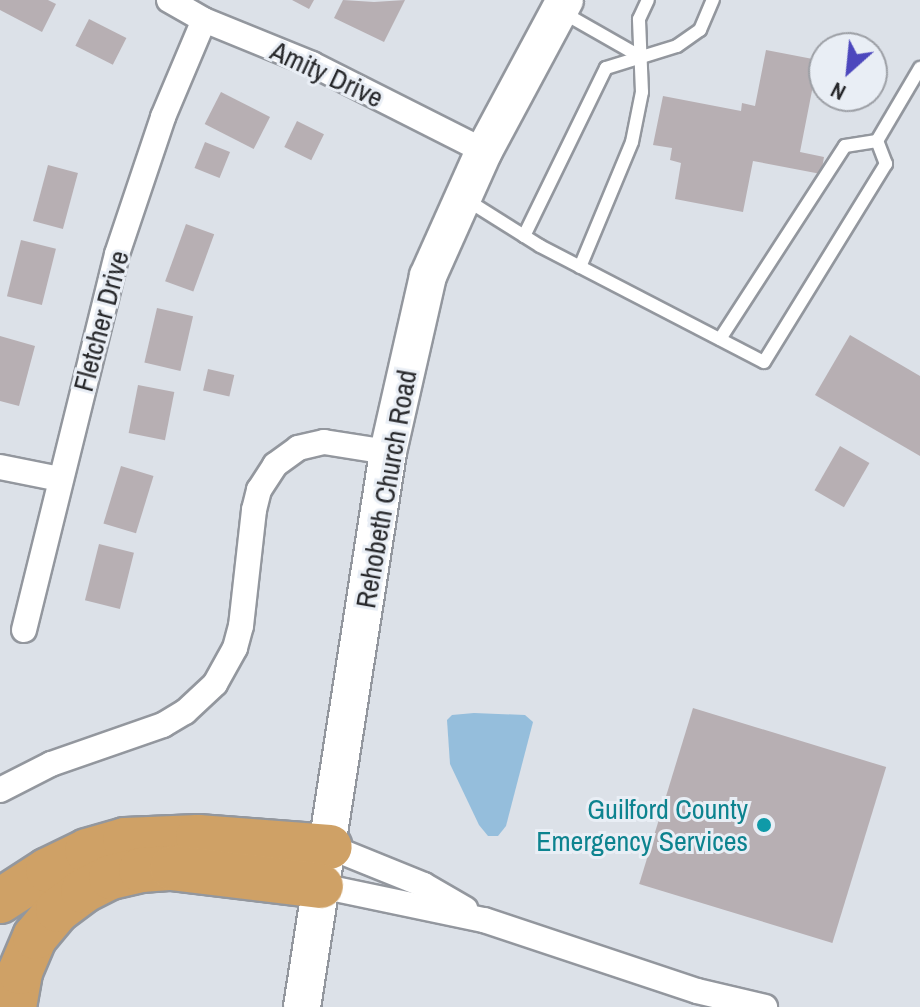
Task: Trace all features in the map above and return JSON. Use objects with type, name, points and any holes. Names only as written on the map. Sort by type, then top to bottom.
[{"type":"highway","points":[[0,901],[48,870],[87,851],[125,840],[198,837],[325,866]]},
{"type":"highway","points":[[14,1007],[20,972],[35,937],[58,910],[83,891],[111,877],[141,870],[172,868],[325,866]]},
{"type":"street","name":"Amity Drive","points":[[169,0],[204,20],[312,64],[484,151]]},
{"type":"street","name":"Rehobeth Church Road","points":[[302,1007],[388,452],[428,276],[484,151],[562,5]]},
{"type":"street","name":"Fletcher Drive","points":[[24,630],[117,254],[163,117],[204,20]]},
{"type":"street","points":[[0,790],[51,764],[163,725],[185,712],[215,684],[235,648],[254,510],[259,490],[275,465],[298,448],[324,442],[388,452]]},
{"type":"street","points":[[0,467],[60,479]]},
{"type":"street","points":[[325,866],[424,885],[484,920]]},
{"type":"street","points":[[325,866],[697,991],[765,1007]]},
{"type":"lane","points":[[580,267],[632,142],[642,92],[639,19],[648,0]]},
{"type":"lane","points":[[524,236],[606,68],[677,46],[700,30],[713,0]]},
{"type":"lane","points":[[562,5],[641,57]]},
{"type":"lane","points":[[877,141],[920,68]]},
{"type":"lane","points":[[462,196],[580,267],[764,362],[886,164],[877,141]]},
{"type":"lane","points":[[720,339],[845,146],[877,141]]},
{"type":"water","points":[[452,715],[525,715],[533,722],[506,826],[498,836],[488,836],[479,825],[450,764],[447,720]]},
{"type":"building","points":[[0,0],[48,0],[56,4],[42,32],[0,10]]},
{"type":"building","points":[[292,0],[314,0],[309,9]]},
{"type":"building","points":[[343,0],[405,0],[384,42],[334,18]]},
{"type":"building","points":[[89,19],[126,38],[113,65],[75,46]]},
{"type":"building","points":[[766,50],[808,58],[808,111],[800,152],[824,157],[821,174],[753,161],[743,212],[675,199],[681,163],[670,160],[672,148],[653,145],[663,96],[741,111],[742,103],[755,106]]},
{"type":"building","points":[[221,92],[270,117],[254,149],[205,124]]},
{"type":"building","points":[[297,121],[324,134],[311,160],[284,147]]},
{"type":"building","points":[[205,142],[230,152],[220,178],[195,168]]},
{"type":"building","points":[[48,165],[78,173],[63,229],[33,221]]},
{"type":"building","points":[[186,224],[214,234],[193,292],[165,281]]},
{"type":"building","points":[[21,240],[56,249],[42,305],[7,296]]},
{"type":"building","points":[[157,308],[193,316],[180,371],[144,363]]},
{"type":"building","points":[[850,335],[920,376],[920,456],[815,395]]},
{"type":"building","points":[[0,336],[35,346],[19,406],[0,401]]},
{"type":"building","points":[[208,369],[234,375],[229,397],[203,390]]},
{"type":"building","points":[[138,385],[174,392],[165,440],[129,433]]},
{"type":"building","points":[[840,446],[869,463],[844,507],[814,490]]},
{"type":"building","points":[[121,466],[154,476],[136,533],[103,523]]},
{"type":"building","points":[[99,544],[134,553],[120,609],[85,600]]},
{"type":"building","name":"Guilford County Emergency Services","points":[[693,708],[886,767],[832,943],[639,884]]},
{"type":"place","name":"Guilford County Emergency Services","points":[[764,825]]}]
